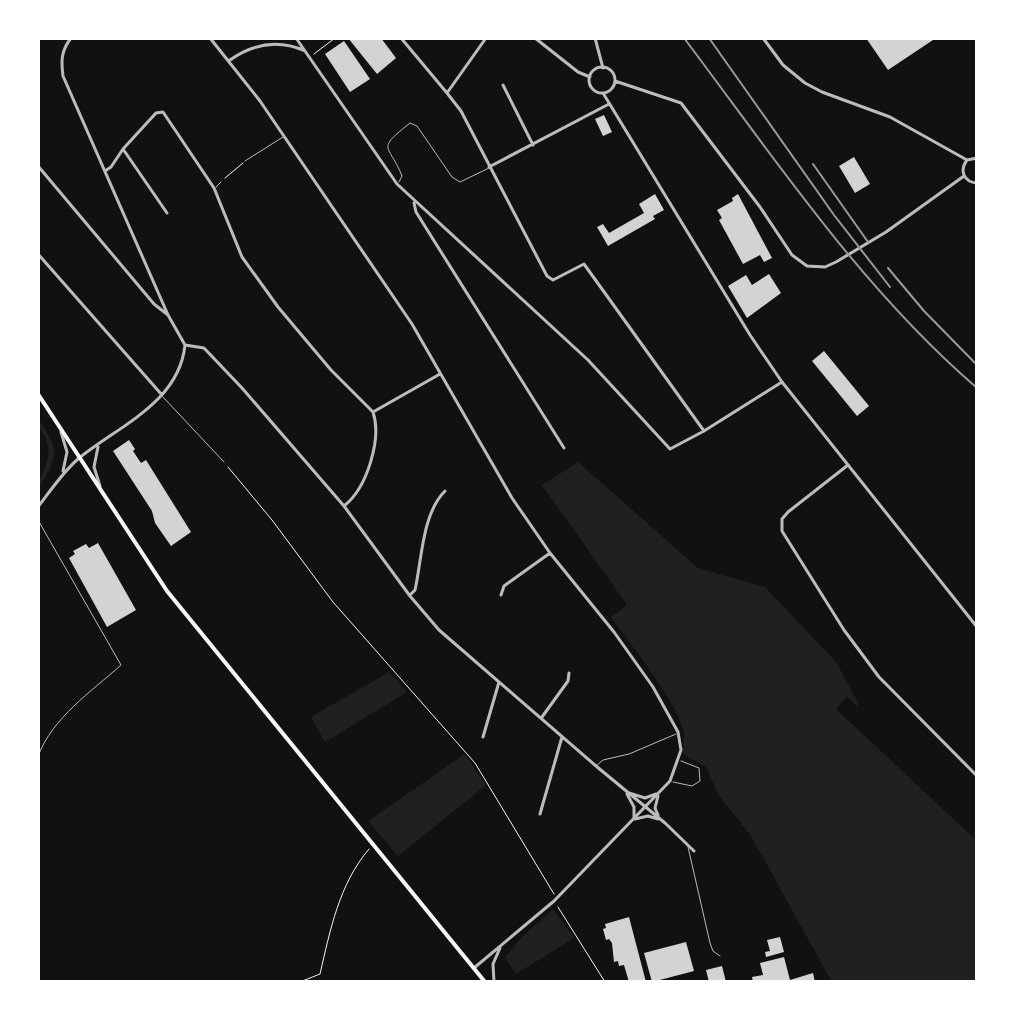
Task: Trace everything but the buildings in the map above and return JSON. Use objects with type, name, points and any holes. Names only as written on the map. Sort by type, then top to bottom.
[{"type":"main road","points":[[38,394],[167,591],[485,982]]},
{"type":"street","points":[[38,507],[62,474],[79,458],[138,417],[162,395],[181,367],[185,345],[168,315],[63,76],[61,62],[64,48],[71,38]]},
{"type":"street","points":[[210,38],[230,60],[284,136],[412,324],[512,498],[550,553],[614,632],[653,687],[679,733],[681,750],[670,781],[556,899],[474,968]]},
{"type":"street","points":[[296,38],[397,184],[588,360],[667,448],[704,431],[782,382]]},
{"type":"street","points":[[401,38],[461,111],[549,280],[584,264],[704,431]]},
{"type":"street","points":[[447,93],[486,38]]},
{"type":"street","points":[[535,38],[578,72],[590,77]]},
{"type":"street","points":[[595,38],[603,68]]},
{"type":"street","points":[[763,38],[783,65],[805,83],[890,117],[967,160],[977,158]]},
{"type":"street","points":[[230,60],[259,45],[275,43],[305,52]]},
{"type":"street","points":[[603,93],[613,88],[615,81],[613,73],[603,68],[596,69],[590,77],[592,88],[603,93],[750,335],[782,382],[977,627]]},
{"type":"street","points":[[615,81],[681,103],[799,262],[816,268],[836,262],[886,232],[964,176]]},
{"type":"street","points":[[503,85],[533,145]]},
{"type":"street","points":[[489,167],[609,104]]},
{"type":"street","points":[[105,171],[156,113],[163,112],[214,188],[236,248],[251,270],[331,370],[373,412],[377,423],[368,467],[352,500],[344,506]]},
{"type":"street","points":[[123,149],[167,213]]},
{"type":"street","points":[[967,160],[963,168],[964,176],[970,182],[977,183]]},
{"type":"street","points":[[38,166],[154,304],[168,315]]},
{"type":"street","points":[[414,201],[416,212],[456,278],[564,448]]},
{"type":"street","points":[[38,254],[162,395]]},
{"type":"street","points":[[185,345],[204,348],[344,506],[439,630],[694,851]]},
{"type":"street","points":[[373,412],[441,374]]},
{"type":"street","points":[[59,427],[67,452],[62,474]]},
{"type":"street","points":[[99,444],[94,467],[104,497]]},
{"type":"street","points":[[848,464],[788,512],[782,519],[782,531],[844,630],[879,677],[977,776]]},
{"type":"street","points":[[410,596],[415,590],[432,513],[445,491]]},
{"type":"street","points":[[38,497],[42,501]]},
{"type":"street","points":[[501,595],[504,586],[550,553]]},
{"type":"street","points":[[541,718],[568,681],[569,673]]},
{"type":"street","points":[[483,737],[499,682]]},
{"type":"street","points":[[540,814],[562,737]]},
{"type":"street","points":[[622,788],[634,807],[631,821]]},
{"type":"street","points":[[622,788],[645,798],[662,789]]},
{"type":"street","points":[[662,789],[655,808],[665,823]]},
{"type":"street","points":[[631,821],[648,816],[665,823]]},
{"type":"street","points":[[494,982],[493,964],[502,945]]},
{"type":"lane","points":[[397,184],[402,176],[387,151],[387,145],[412,122],[452,177],[460,182],[489,167]]},
{"type":"lane","points":[[245,161],[284,136]]},
{"type":"lane","points":[[214,188],[221,182]]},
{"type":"lane","points":[[162,395],[224,462]]},
{"type":"lane","points":[[38,520],[121,665],[64,715],[46,736],[38,756]]},
{"type":"lane","points":[[596,766],[603,760],[629,754],[679,733]]},
{"type":"lane","points":[[670,781],[692,786],[700,781],[699,768],[678,760]]},
{"type":"lane","points":[[687,844],[710,943],[713,951],[720,956]]},
{"type":"path","points":[[314,54],[335,38]]},
{"type":"path","points":[[221,182],[245,161]]},
{"type":"path","points":[[224,462],[333,602],[475,763],[605,982]]},
{"type":"path","points":[[300,982],[320,974],[341,898],[353,872],[372,845]]},
{"type":"shaded area","points":[[38,418],[54,451],[54,458],[41,485],[38,483],[46,465],[48,449]]},
{"type":"shaded area","points":[[578,462],[698,568],[765,587],[836,662],[859,704],[857,706],[847,697],[836,709],[977,841],[977,982],[832,982],[751,836],[719,796],[706,767],[683,754],[683,729],[671,702],[611,617],[627,605],[542,485]]},
{"type":"shaded area","points":[[389,672],[407,692],[325,742],[311,717]]},
{"type":"shaded area","points":[[465,754],[486,785],[398,856],[368,821]]},
{"type":"shaded area","points":[[553,909],[574,938],[516,974],[505,958],[521,938]]},
{"type":"railway","points":[[684,38],[858,265],[895,308],[977,388]]},
{"type":"railway","points":[[709,38],[834,215],[890,287]]},
{"type":"railway","points":[[813,164],[868,242]]},
{"type":"railway","points":[[888,268],[924,311],[977,365]]}]
